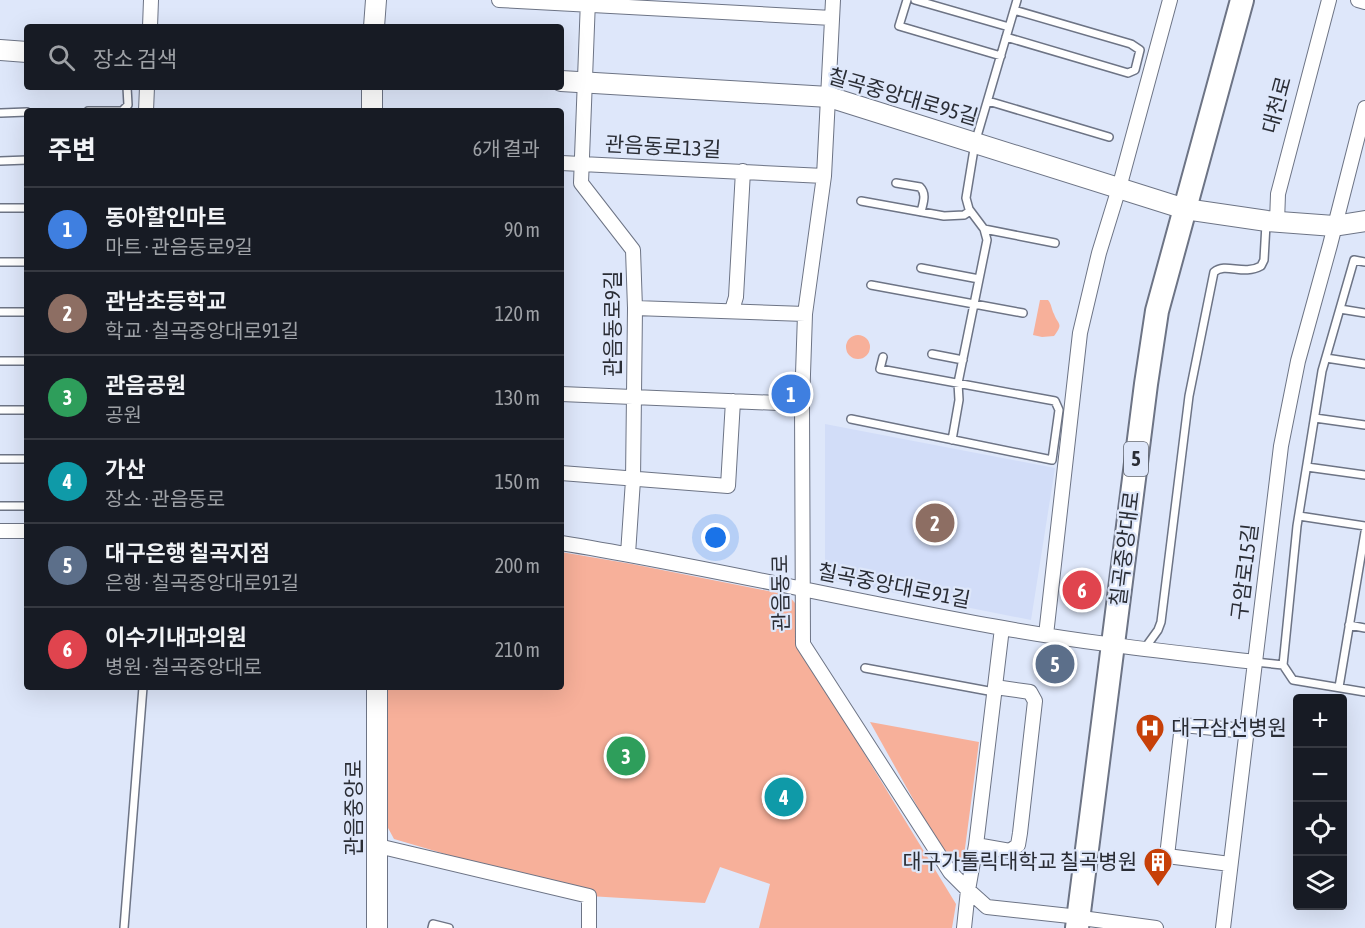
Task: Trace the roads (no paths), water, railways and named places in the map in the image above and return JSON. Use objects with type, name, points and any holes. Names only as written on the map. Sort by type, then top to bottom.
[{"type":"main road","points":[[374,24],[376,0]]},
{"type":"main road","name":"칠곡중앙대로","points":[[1078,924],[1147,373],[1158,311],[1242,0]]},
{"type":"main road","points":[[0,50],[24,52]]},
{"type":"main road","name":"칠곡중앙대로95길","points":[[564,81],[829,96],[1185,209]]},
{"type":"main road","points":[[372,90],[372,108]]},
{"type":"main road","points":[[1185,209],[1272,222],[1334,226],[1365,221]]},
{"type":"main road","name":"관음중앙로","points":[[377,690],[377,928]]},
{"type":"street","points":[[150,24],[151,0]]},
{"type":"street","points":[[499,0],[588,3],[832,18]]},
{"type":"street","name":"관음동로","points":[[833,0],[824,176],[805,314],[802,404],[803,644],[950,872],[987,906],[1078,924],[1156,928]]},
{"type":"street","points":[[1046,635],[1080,333],[1099,253],[1170,0]]},
{"type":"street","name":"대천로","points":[[1272,222],[1329,0]]},
{"type":"street","points":[[1358,0],[1365,2]]},
{"type":"street","points":[[581,164],[588,3]]},
{"type":"street","points":[[146,108],[147,90]]},
{"type":"street","points":[[1334,226],[1365,108]]},
{"type":"street","name":"관음동로13길","points":[[564,163],[824,176]]},
{"type":"street","name":"관음동로13길","points":[[581,164],[581,183],[633,250]]},
{"type":"street","name":"관음동로13길","points":[[732,310],[736,297],[743,171]]},
{"type":"street","name":"구암로15길","points":[[1223,928],[1281,446],[1298,361],[1334,226]]},
{"type":"street","name":"관음동로9길","points":[[628,554],[633,480],[635,308],[633,250]]},
{"type":"street","points":[[635,308],[805,314]]},
{"type":"street","name":"관음동로9길","points":[[564,394],[802,404]]},
{"type":"street","points":[[564,473],[728,486],[733,401]]},
{"type":"street","points":[[0,531],[24,531]]},
{"type":"street","name":"칠곡중앙대로91길","points":[[564,543],[628,554],[1002,628],[1113,646],[1255,662]]},
{"type":"street","points":[[964,928],[1002,628]]},
{"type":"street","points":[[976,845],[1010,851],[1018,845],[1035,701],[1030,692],[994,690]]},
{"type":"street","points":[[1230,864],[1167,856],[1182,725],[1246,731]]},
{"type":"street","points":[[378,846],[589,896],[589,928]]},
{"type":"lane","points":[[907,0],[899,26],[1001,56]]},
{"type":"lane","points":[[915,0],[1009,27]]},
{"type":"lane","points":[[952,440],[959,400],[958,383],[987,240],[984,229],[970,211],[966,198],[975,143],[1017,0]]},
{"type":"lane","points":[[1006,37],[1128,73],[1135,70],[1140,50],[1131,44],[1014,10]]},
{"type":"lane","points":[[126,108],[128,105],[127,90]]},
{"type":"lane","points":[[988,101],[1109,136]]},
{"type":"lane","points":[[1,112],[24,112]]},
{"type":"lane","points":[[0,161],[24,160]]},
{"type":"lane","points":[[896,183],[920,187],[925,194],[921,212]]},
{"type":"lane","points":[[861,201],[944,216],[964,215],[970,211]]},
{"type":"lane","points":[[0,208],[24,208]]},
{"type":"lane","points":[[1143,649],[1158,630],[1161,622],[1189,396],[1214,272],[1221,268],[1247,271],[1261,266],[1272,222]]},
{"type":"lane","points":[[984,229],[1055,243]]},
{"type":"lane","points":[[1365,262],[1354,261],[1326,358],[1299,516],[1283,666],[1293,680],[1365,692]]},
{"type":"lane","points":[[0,262],[24,262]]},
{"type":"lane","points":[[921,268],[979,279]]},
{"type":"lane","points":[[871,285],[1023,313]]},
{"type":"lane","points":[[1340,309],[1365,313]]},
{"type":"lane","points":[[0,312],[24,312]]},
{"type":"lane","points":[[932,354],[963,360]]},
{"type":"lane","points":[[851,418],[1052,460],[1059,410],[1055,402],[880,369],[883,357]]},
{"type":"lane","points":[[1326,358],[1365,364]]},
{"type":"lane","points":[[0,360],[24,361]]},
{"type":"lane","points":[[0,410],[24,410]]},
{"type":"lane","points":[[1315,418],[1365,425]]},
{"type":"lane","points":[[0,459],[24,459]]},
{"type":"lane","points":[[1307,467],[1365,475]]},
{"type":"lane","points":[[0,506],[24,506]]},
{"type":"lane","points":[[1299,516],[1365,526]]},
{"type":"lane","points":[[1339,687],[1362,573],[1365,532]]},
{"type":"lane","points":[[1350,625],[1365,628]]},
{"type":"lane","points":[[1255,662],[1283,666]]},
{"type":"lane","points":[[865,668],[994,690]]},
{"type":"lane","points":[[124,928],[143,690]]},
{"type":"lane","points":[[432,928],[433,924],[449,928]]},
{"type":"place","name":"동아할인마트","points":[[791,394]]},
{"type":"place","name":"관남초등학교","points":[[935,523]]},
{"type":"place","name":"이수기내과의원","points":[[1082,590]]},
{"type":"place","name":"대구은행 칠곡지점","points":[[1055,664]]},
{"type":"place","name":"대구삼선병원","points":[[1150,754]]},
{"type":"place","name":"관음공원","points":[[626,756]]},
{"type":"place","name":"가산","points":[[784,797]]},
{"type":"place","name":"대구가톨릭대학교 칠곡병원","points":[[1158,888]]}]
